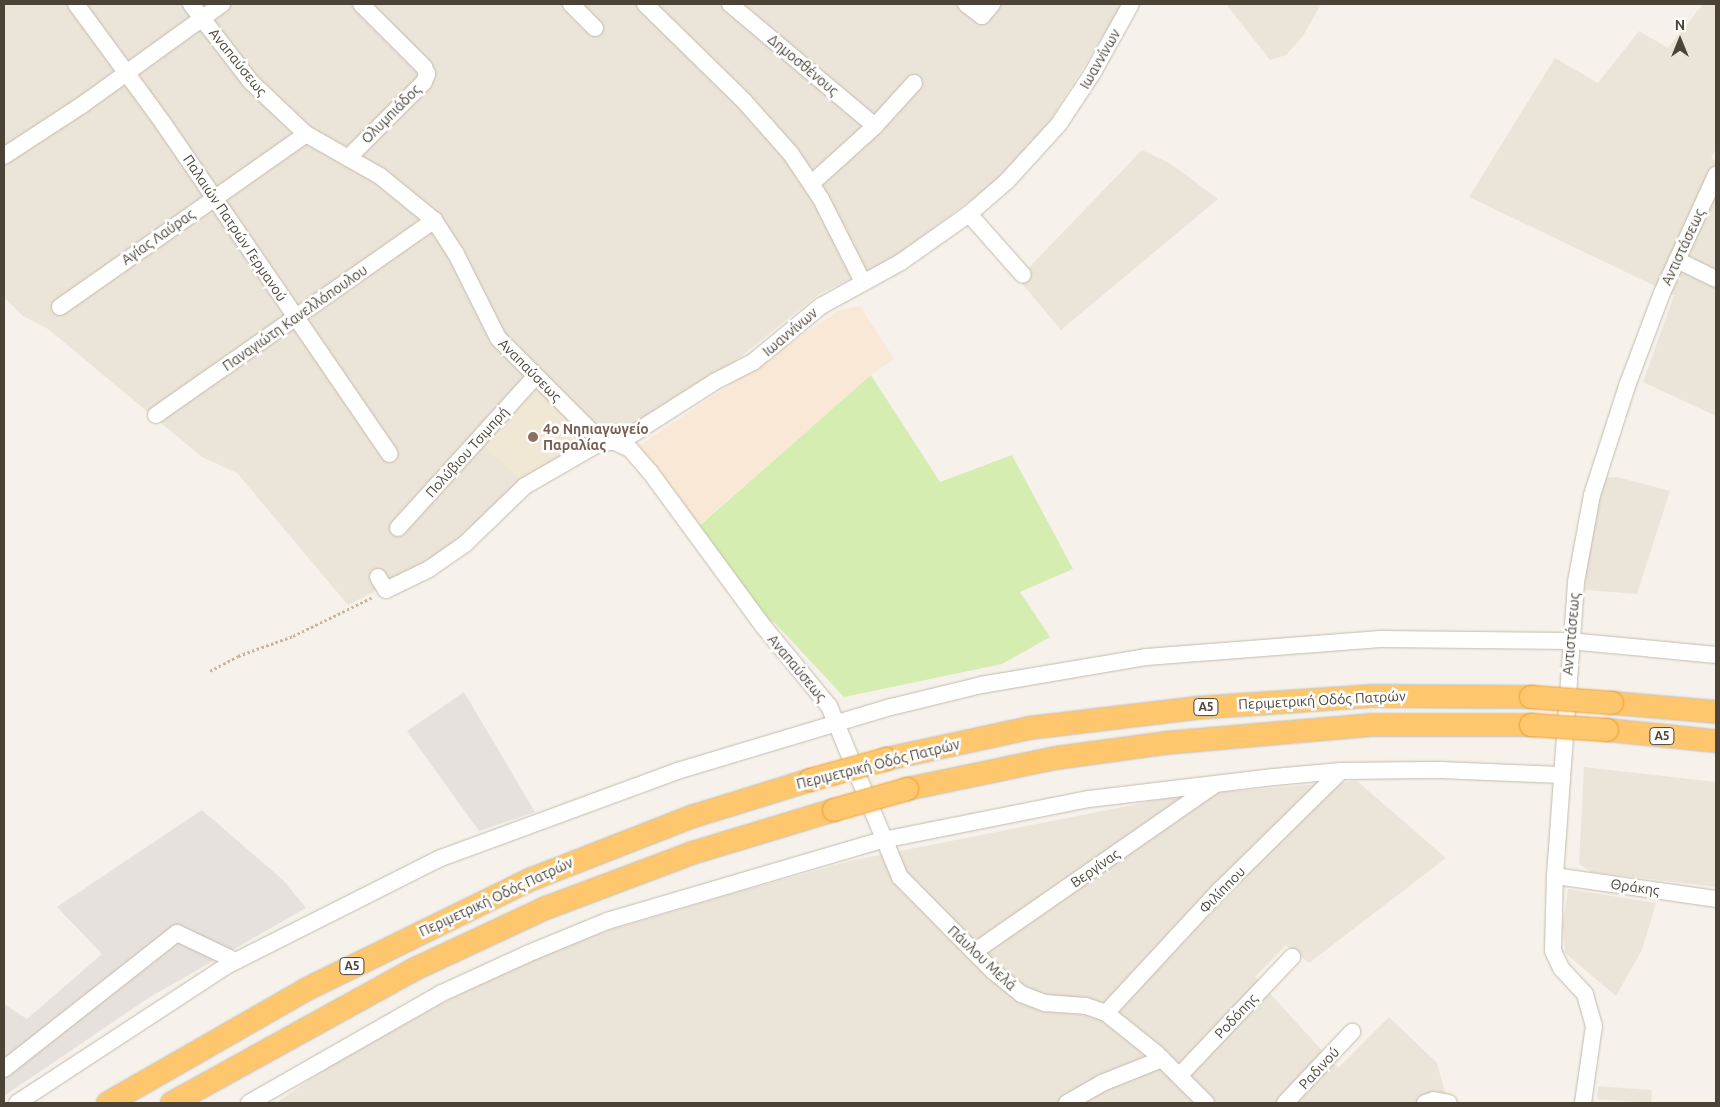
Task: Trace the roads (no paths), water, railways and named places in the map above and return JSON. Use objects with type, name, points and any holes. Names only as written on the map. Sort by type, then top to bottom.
[{"type":"highway","name":"Περιμετρική Οδός Πατρών","points":[[108,1103],[305,990],[532,878],[694,816],[810,780],[886,760],[1029,728],[1196,708],[1374,696],[1531,697],[1716,712]]},
{"type":"highway","name":"Περιμετρική Οδός Πατρών","points":[[172,1103],[415,969],[546,908],[692,853],[907,788],[1056,758],[1175,742],[1372,725],[1531,725],[1607,730],[1716,741]]},
{"type":"street","name":"Παλαιών Πατρών Γερμανού","points":[[76,4],[127,71],[215,197],[295,318],[390,454]]},
{"type":"street","name":"Αναπαύσεως","points":[[191,4],[251,82],[306,134],[380,176],[434,220],[456,254],[498,338],[591,430],[630,449],[650,472],[764,627],[829,706],[838,721],[883,840]]},
{"type":"street","points":[[4,156],[222,4]]},
{"type":"street","name":"Ολυμπιάδος","points":[[348,158],[424,82],[427,74],[424,67],[361,4]]},
{"type":"street","points":[[571,4],[596,28]]},
{"type":"street","points":[[646,4],[772,131],[812,183],[863,282]]},
{"type":"street","name":"Δημοσθένους","points":[[730,4],[875,126]]},
{"type":"street","points":[[966,4],[987,10]]},
{"type":"street","name":"Ιωαννίνων","points":[[382,583],[429,570],[465,544],[526,486],[598,444],[625,439],[714,382],[753,362],[821,306],[915,254],[969,214],[1008,181],[1059,124],[1092,74],[1131,4]]},
{"type":"street","points":[[812,183],[875,126],[914,83]]},
{"type":"street","name":"Αγίας Λαύρας","points":[[60,307],[306,134]]},
{"type":"street","name":"Αντιστάσεως","points":[[1583,1103],[1594,1026],[1585,994],[1561,968],[1553,951],[1555,876],[1569,641],[1576,582],[1592,495],[1627,386],[1677,260],[1716,176]]},
{"type":"street","points":[[969,214],[1023,275]]},
{"type":"street","name":"Παναγιώτη Κανελλόπουλου","points":[[156,415],[434,220]]},
{"type":"street","points":[[1677,260],[1716,279]]},
{"type":"street","name":"Πολύβιου Τσιμπρή","points":[[398,528],[536,376]]},
{"type":"street","points":[[18,1103],[236,961],[441,858],[677,771],[838,721],[981,685],[1146,657],[1380,639],[1569,641],[1716,655]]},
{"type":"street","points":[[250,1103],[442,993],[527,954],[607,921],[883,840],[1089,799],[1216,783],[1341,771],[1440,770],[1561,775]]},
{"type":"street","name":"Φιλίππου","points":[[1106,1013],[1221,889],[1341,771]]},
{"type":"street","name":"Βεργίνας","points":[[974,952],[1216,783]]},
{"type":"street","name":"Πάυλου Μελά","points":[[883,840],[900,877],[1000,977],[1032,1000],[1086,1006],[1106,1013],[1180,1075],[1206,1103]]},
{"type":"street","name":"Θράκης","points":[[1555,876],[1716,898]]},
{"type":"street","points":[[4,1069],[177,933],[236,961]]},
{"type":"street","name":"Ροδόπης","points":[[1180,1075],[1292,956]]},
{"type":"street","name":"Ραδινού","points":[[1285,1103],[1352,1032]]},
{"type":"street","points":[[1067,1103],[1102,1083],[1162,1059]]},
{"type":"street","points":[[1425,1103],[1434,1100],[1449,1103]]},
{"type":"place","name":"4o Νηπιαγωγείο Παραλίας","points":[[533,437]]}]
